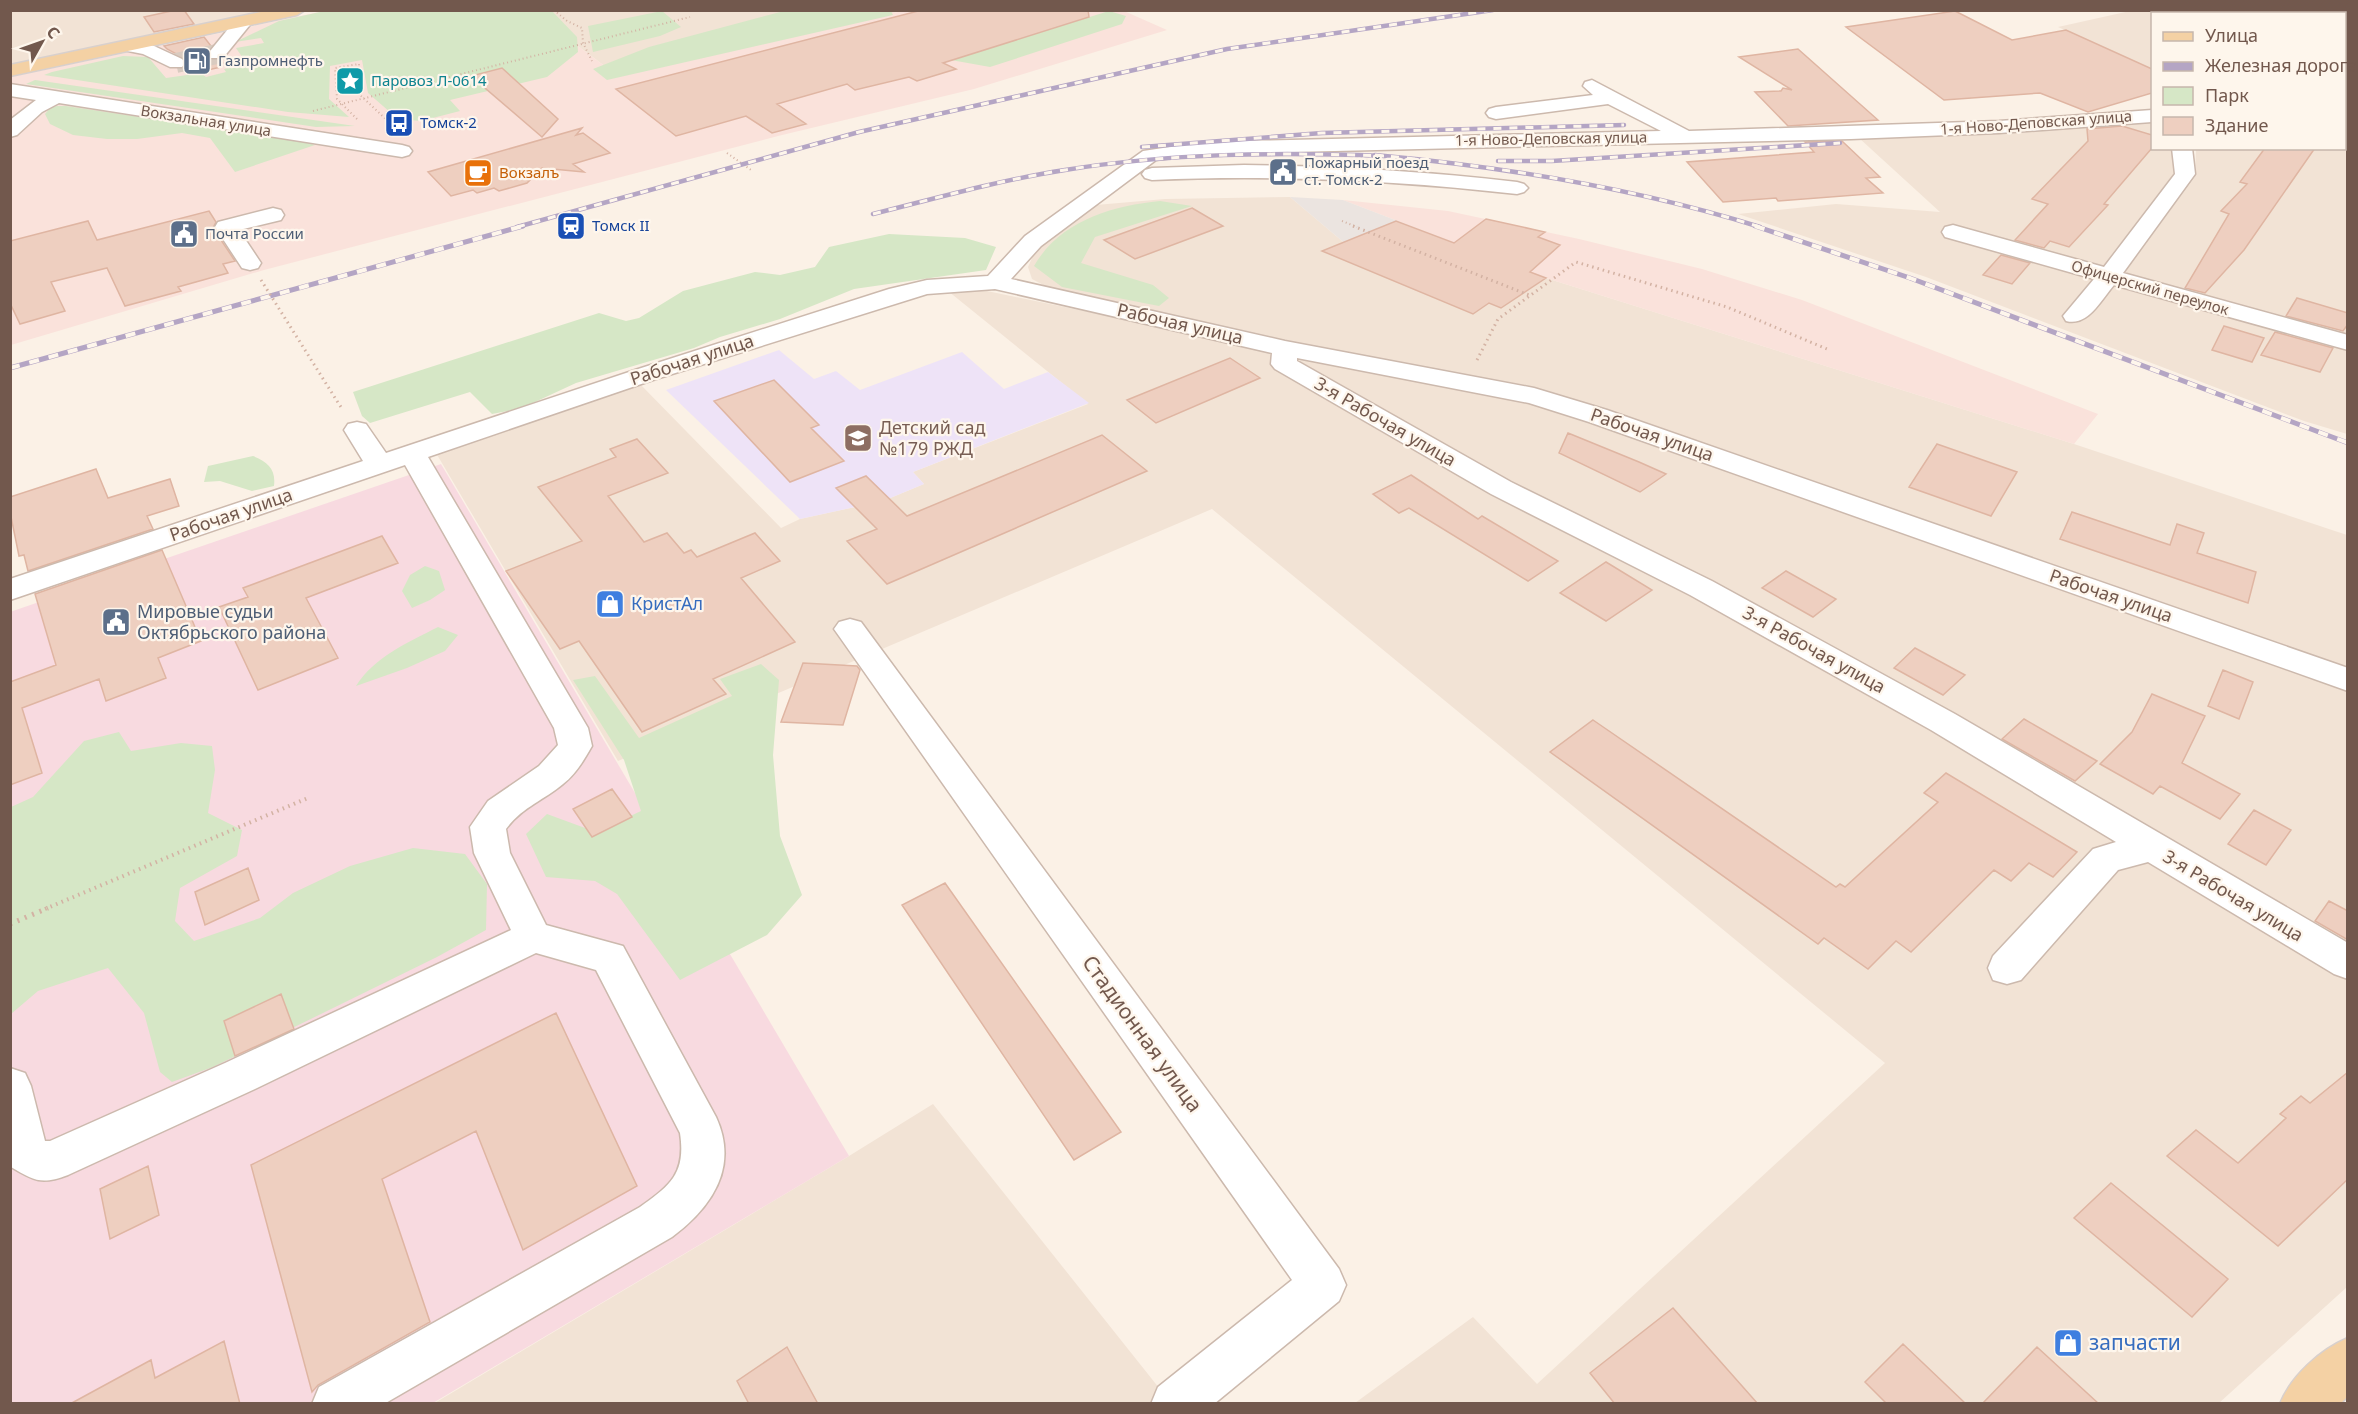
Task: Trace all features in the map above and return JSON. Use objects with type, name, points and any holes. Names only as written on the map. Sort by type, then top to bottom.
[{"type":"main road","points":[[10,71],[297,10]]},
{"type":"main road","points":[[2304,1404],[2348,1362]]},
{"type":"street","points":[[217,54],[243,22]]},
{"type":"street","points":[[129,46],[148,50],[176,63]]},
{"type":"street","points":[[1592,86],[1686,136]]},
{"type":"street","name":"Вокзальная улица","points":[[10,90],[402,151]]},
{"type":"street","points":[[10,131],[35,108],[56,97]]},
{"type":"street","points":[[1496,113],[1611,98]]},
{"type":"street","name":"1-я Ново-Деповская улица","points":[[995,282],[1033,241],[1150,154],[1203,148],[1999,127],[2151,116]]},
{"type":"street","points":[[2075,316],[2109,276],[2185,174],[2182,150]]},
{"type":"street","points":[[1120,176],[1239,171],[1338,171],[1433,177],[1517,188]]},
{"type":"street","points":[[256,271],[226,228],[273,215]]},
{"type":"street","name":"Офицерский переулок","points":[[1953,232],[2348,343]]},
{"type":"street","name":"Рабочая улица","points":[[10,590],[379,464],[897,294],[927,287],[995,282],[1285,348],[1534,396],[1598,416],[2348,680]]},
{"type":"street","name":"3-я Рабочая улица","points":[[1285,348],[1284,364],[1368,414],[1501,488],[1701,588],[1943,722],[2348,963]]},
{"type":"street","points":[[357,430],[379,464]]},
{"type":"street","points":[[412,453],[571,728],[575,746],[567,763],[552,776],[503,808],[488,827],[492,853],[533,937]]},
{"type":"street","name":"Стадионная улица","points":[[850,629],[1323,1285],[1175,1404]]},
{"type":"street","points":[[2007,968],[2106,859],[2152,847]]},
{"type":"street","points":[[10,1086],[26,1153],[41,1162],[53,1161],[240,1076],[533,937],[609,957],[701,1131],[705,1150],[702,1170],[693,1190],[682,1202],[656,1222],[336,1404]]},
{"type":"path","points":[[554,10],[567,21],[582,28],[583,43],[592,61]]},
{"type":"path","points":[[304,114],[690,17]]},
{"type":"path","points":[[360,121],[337,99],[335,68],[358,64],[360,95],[390,123]]},
{"type":"path","points":[[727,153],[751,170]]},
{"type":"path","points":[[1342,221],[1529,294]]},
{"type":"path","points":[[1466,382],[1498,319],[1529,294],[1576,262],[1727,308],[1827,349]]},
{"type":"path","points":[[256,271],[337,401]]},
{"type":"path","points":[[10,924],[308,798]]},
{"type":"shaded area","points":[[11,10],[275,11],[11,65]]},
{"type":"shaded area","points":[[329,10],[531,11],[606,67],[903,11],[1124,11],[1167,30],[974,89],[778,136],[264,270],[11,345],[11,77]]},
{"type":"shaded area","points":[[531,11],[903,11],[606,67]]},
{"type":"shaded area","points":[[2130,11],[2168,12],[2151,12],[2151,69],[2058,27]]},
{"type":"shaded area","points":[[2347,11],[2347,340],[2121,276],[2195,177],[2196,150],[2346,150],[2346,12],[2307,12]]},
{"type":"shaded area","points":[[2144,121],[2151,123],[2151,150],[2173,150],[2175,172],[2096,276],[2347,348],[2347,434],[2304,421],[1926,277],[1738,214],[1836,204],[1940,212],[1859,138]]},
{"type":"shaded area","points":[[1290,197],[1348,246],[1501,308],[1546,278],[2074,444],[2347,535],[2347,671],[1602,409],[1536,388],[1287,341],[1049,288],[1032,279],[1028,267],[1038,245],[1096,205],[1165,199]]},
{"type":"shaded area","points":[[1290,197],[1343,200],[1546,278],[1501,308],[1348,246]]},
{"type":"shaded area","points":[[1343,200],[1448,211],[1579,239],[1702,269],[1802,300],[2098,414],[2074,444],[1546,278]]},
{"type":"shaded area","points":[[948,291],[987,291],[1531,403],[1595,423],[2347,689],[2347,1287],[2219,1403],[1355,1403],[1473,1317],[1537,1384],[1885,1063],[1212,509],[618,761],[436,453],[639,383],[781,528],[800,519],[855,507],[859,511],[924,484],[913,472],[1088,404]]},
{"type":"shaded area","name":"Детский сад №179 РЖД","points":[[779,350],[814,379],[836,371],[860,390],[962,352],[1004,389],[1048,372],[1089,403],[913,472],[924,484],[859,511],[855,507],[800,519],[666,390]]},
{"type":"shaded area","points":[[441,464],[849,1156],[433,1403],[11,1403],[10,612]]},
{"type":"shaded area","points":[[933,1104],[1171,1403],[433,1404],[849,1156]]},
{"type":"green space","points":[[329,10],[552,11],[577,37],[578,52],[547,77],[450,100],[460,111],[421,121],[398,119],[368,93],[362,60],[330,66],[329,99],[349,117],[288,112],[44,75],[123,56],[148,57],[166,78],[201,73],[206,77],[226,72],[224,69],[247,64],[236,48],[264,43],[261,38],[235,42],[279,21]]},
{"type":"green space","points":[[662,11],[681,27],[660,36],[593,52],[588,26]]},
{"type":"green space","points":[[784,11],[891,11],[893,15],[607,80],[593,69],[649,47]]},
{"type":"green space","points":[[1109,11],[1126,16],[1122,24],[990,67],[951,60]]},
{"type":"green space","points":[[35,80],[355,126],[316,127],[26,84]]},
{"type":"green space","points":[[57,106],[302,141],[315,145],[235,172],[210,138],[182,133],[137,139],[107,139],[73,135],[50,124],[45,114],[50,108]]},
{"type":"green space","points":[[1160,201],[1192,206],[1095,237],[1081,263],[1153,285],[1169,298],[1159,306],[1062,287],[1034,266],[1045,250],[1072,227],[1105,212]]},
{"type":"green space","points":[[889,234],[965,238],[996,247],[986,270],[854,289],[780,319],[720,337],[694,348],[576,383],[522,408],[492,414],[470,392],[370,423],[362,416],[353,392],[599,313],[626,321],[639,318],[683,291],[755,272],[780,275],[815,267],[829,247]]},
{"type":"green space","points":[[253,456],[270,467],[274,475],[274,486],[252,491],[220,481],[204,482],[208,466]]},
{"type":"green space","points":[[425,566],[439,571],[445,590],[412,608],[402,591],[410,575]]},
{"type":"green space","points":[[438,627],[458,635],[445,651],[407,668],[356,686],[382,659]]},
{"type":"green space","points":[[761,664],[779,680],[773,755],[780,836],[802,895],[767,935],[680,980],[617,894],[595,881],[546,877],[526,834],[547,814],[596,832],[641,811],[624,760],[573,680],[595,676],[639,738],[732,696],[720,679]]},
{"type":"green space","points":[[119,732],[131,751],[181,743],[212,746],[215,770],[208,813],[242,830],[237,856],[180,888],[175,921],[194,941],[260,918],[293,893],[350,866],[413,848],[465,854],[487,884],[486,930],[437,957],[213,1067],[172,1082],[160,1072],[144,1013],[108,968],[38,991],[11,1014],[11,807],[33,797],[84,741]]},
{"type":"building","points":[[184,10],[194,24],[154,32],[144,17]]},
{"type":"building","points":[[922,10],[1088,10],[1089,17],[943,63],[956,69],[917,81],[909,77],[855,90],[847,84],[777,104],[806,124],[772,133],[746,116],[676,136],[616,89]]},
{"type":"building","points":[[1955,11],[2012,40],[2066,30],[2151,69],[2151,93],[2088,112],[2040,93],[1944,100],[1846,27]]},
{"type":"building","points":[[204,37],[211,46],[206,55],[211,60],[221,60],[223,63],[219,64],[221,67],[190,74],[187,70],[180,69],[187,63],[184,58],[164,46]]},
{"type":"building","points":[[1798,49],[1878,120],[1788,126],[1755,92],[1781,91],[1783,88],[1792,90],[1739,57]]},
{"type":"building","points":[[502,68],[558,119],[542,137],[471,76]]},
{"type":"building","points":[[2122,126],[2151,135],[2151,149],[2104,204],[2108,205],[2069,247],[2050,241],[2044,248],[2015,240],[2048,204],[2032,199],[2088,141],[2087,129]]},
{"type":"building","points":[[582,128],[576,135],[583,133],[610,153],[573,164],[584,172],[542,168],[527,183],[499,191],[494,188],[477,193],[473,190],[451,196],[428,172]]},
{"type":"building","points":[[1842,141],[1880,177],[1866,178],[1883,193],[1778,201],[1776,198],[1723,202],[1687,162],[1814,152],[1805,142]]},
{"type":"building","points":[[2264,150],[2314,150],[2244,250],[2205,293],[2185,288],[2229,214],[2221,211],[2247,184],[2240,182]]},
{"type":"building","points":[[1192,208],[1223,226],[1135,259],[1104,240]]},
{"type":"building","points":[[209,211],[216,222],[213,228],[235,261],[223,264],[228,273],[178,287],[181,291],[125,306],[107,268],[51,282],[65,311],[20,324],[10,303],[10,241],[88,221],[97,240]]},
{"type":"building","points":[[1486,219],[1545,232],[1538,237],[1560,245],[1530,272],[1546,278],[1501,308],[1489,303],[1473,314],[1322,251],[1396,221],[1454,243]]},
{"type":"building","points":[[2001,255],[2030,263],[2012,284],[1983,275]]},
{"type":"building","points":[[2297,298],[2348,313],[2348,324],[2343,331],[2286,316]]},
{"type":"building","points":[[2224,326],[2264,338],[2252,362],[2212,350]]},
{"type":"building","points":[[2275,332],[2333,348],[2320,372],[2261,355]]},
{"type":"building","points":[[1230,358],[1260,378],[1156,423],[1127,400]]},
{"type":"building","points":[[774,380],[819,425],[811,428],[844,461],[790,482],[714,401]]},
{"type":"building","points":[[1568,433],[1666,474],[1640,492],[1559,453]]},
{"type":"building","points":[[1102,435],[1147,471],[887,584],[847,541],[877,529],[836,488],[866,476],[907,516]]},
{"type":"building","points":[[637,439],[668,473],[608,496],[644,542],[667,533],[684,553],[691,550],[697,557],[755,533],[780,561],[741,578],[795,642],[713,679],[726,694],[642,732],[579,641],[560,649],[506,571],[582,541],[538,487],[616,457],[610,449]]},
{"type":"building","points":[[1937,444],[2017,472],[1991,516],[1909,487]]},
{"type":"building","points":[[96,469],[108,498],[170,479],[179,506],[147,516],[153,529],[28,571],[24,555],[19,556],[10,512],[10,497]]},
{"type":"building","points":[[1411,475],[1478,519],[1482,516],[1558,561],[1528,581],[1409,508],[1399,513],[1373,494]]},
{"type":"building","points":[[2072,512],[2170,545],[2177,524],[2204,533],[2197,553],[2256,572],[2248,603],[2060,539]]},
{"type":"building","points":[[382,536],[398,563],[306,598],[338,658],[258,690],[219,607],[248,597],[243,588]]},
{"type":"building","points":[[162,550],[201,641],[158,658],[166,678],[106,701],[99,679],[22,708],[42,773],[10,785],[10,682],[56,665],[35,594]]},
{"type":"building","points":[[1606,562],[1652,590],[1606,621],[1560,593]]},
{"type":"building","points":[[1786,571],[1836,599],[1813,617],[1762,588]]},
{"type":"building","points":[[1915,648],[1965,675],[1943,695],[1894,668]]},
{"type":"building","points":[[803,663],[857,666],[860,670],[843,725],[781,722]]},
{"type":"building","points":[[2223,670],[2253,682],[2239,719],[2208,706]]},
{"type":"building","points":[[2152,694],[2205,716],[2182,763],[2240,794],[2220,819],[2160,786],[2153,794],[2100,764],[2132,732]]},
{"type":"building","points":[[2024,719],[2097,761],[2075,781],[2002,739]]},
{"type":"building","points":[[1593,720],[1836,887],[1840,884],[1845,887],[1938,802],[1924,793],[1946,773],[2077,852],[2053,877],[2029,863],[2011,881],[1994,870],[1911,952],[1896,941],[1868,969],[1824,938],[1818,944],[1550,752]]},
{"type":"building","points":[[612,789],[632,817],[592,837],[573,809]]},
{"type":"building","points":[[2254,810],[2291,830],[2266,865],[2228,844]]},
{"type":"building","points":[[248,868],[259,900],[205,925],[195,892]]},
{"type":"building","points":[[945,883],[1121,1132],[1074,1160],[902,905]]},
{"type":"building","points":[[2329,901],[2348,911],[2348,940],[2315,921]]},
{"type":"building","points":[[281,994],[294,1029],[235,1056],[224,1021]]},
{"type":"building","points":[[556,1013],[637,1186],[523,1250],[476,1131],[382,1179],[430,1322],[318,1385],[312,1392],[251,1165]]},
{"type":"building","points":[[2348,1072],[2348,1179],[2278,1246],[2167,1156],[2196,1130],[2238,1163],[2286,1118],[2280,1114],[2301,1096],[2310,1103]]},
{"type":"building","points":[[148,1166],[159,1215],[110,1239],[100,1189]]},
{"type":"building","points":[[2111,1183],[2228,1279],[2192,1317],[2074,1218]]},
{"type":"building","points":[[1673,1308],[1758,1404],[1615,1404],[1590,1373]]},
{"type":"building","points":[[224,1341],[240,1404],[70,1404],[151,1360],[155,1378]]},
{"type":"building","points":[[1903,1344],[1966,1404],[1887,1404],[1865,1382]]},
{"type":"building","points":[[787,1347],[818,1404],[749,1404],[737,1381]]},
{"type":"building","points":[[2037,1347],[2099,1404],[1982,1404]]},
{"type":"tunnel","points":[[176,63],[217,54]]},
{"type":"railway","points":[[517,227],[859,132],[1227,49],[1493,10]]},
{"type":"railway","points":[[1142,147],[1322,133],[1624,125]]},
{"type":"railway","points":[[1498,161],[1552,161],[1840,143]]},
{"type":"railway","points":[[873,214],[1017,179],[1104,164],[1224,155],[1384,156]]},
{"type":"railway","points":[[1375,155],[1473,166],[1570,181],[1666,201],[1760,227]]},
{"type":"railway","points":[[10,368],[523,226]]},
{"type":"railway","points":[[1755,226],[1910,278],[2348,443]]},
{"type":"place","name":"Газпромнефть","points":[[197,61]]},
{"type":"place","name":"Паровоз Л-0614","points":[[350,81]]},
{"type":"place","name":"Томск-2","points":[[399,123]]},
{"type":"place","name":"Пожарный поезд ст. Томск-2","points":[[1283,172]]},
{"type":"place","name":"Вокзалъ","points":[[478,173]]},
{"type":"place","name":"Томск II","points":[[571,226]]},
{"type":"place","name":"Почта России","points":[[184,234]]},
{"type":"place","name":"Детский сад №179 РЖД","points":[[858,438]]},
{"type":"place","name":"КристАл","points":[[610,604]]},
{"type":"place","name":"Мировые судьи Октябрьского района","points":[[116,622]]},
{"type":"place","name":"запчасти","points":[[2068,1343]]}]
